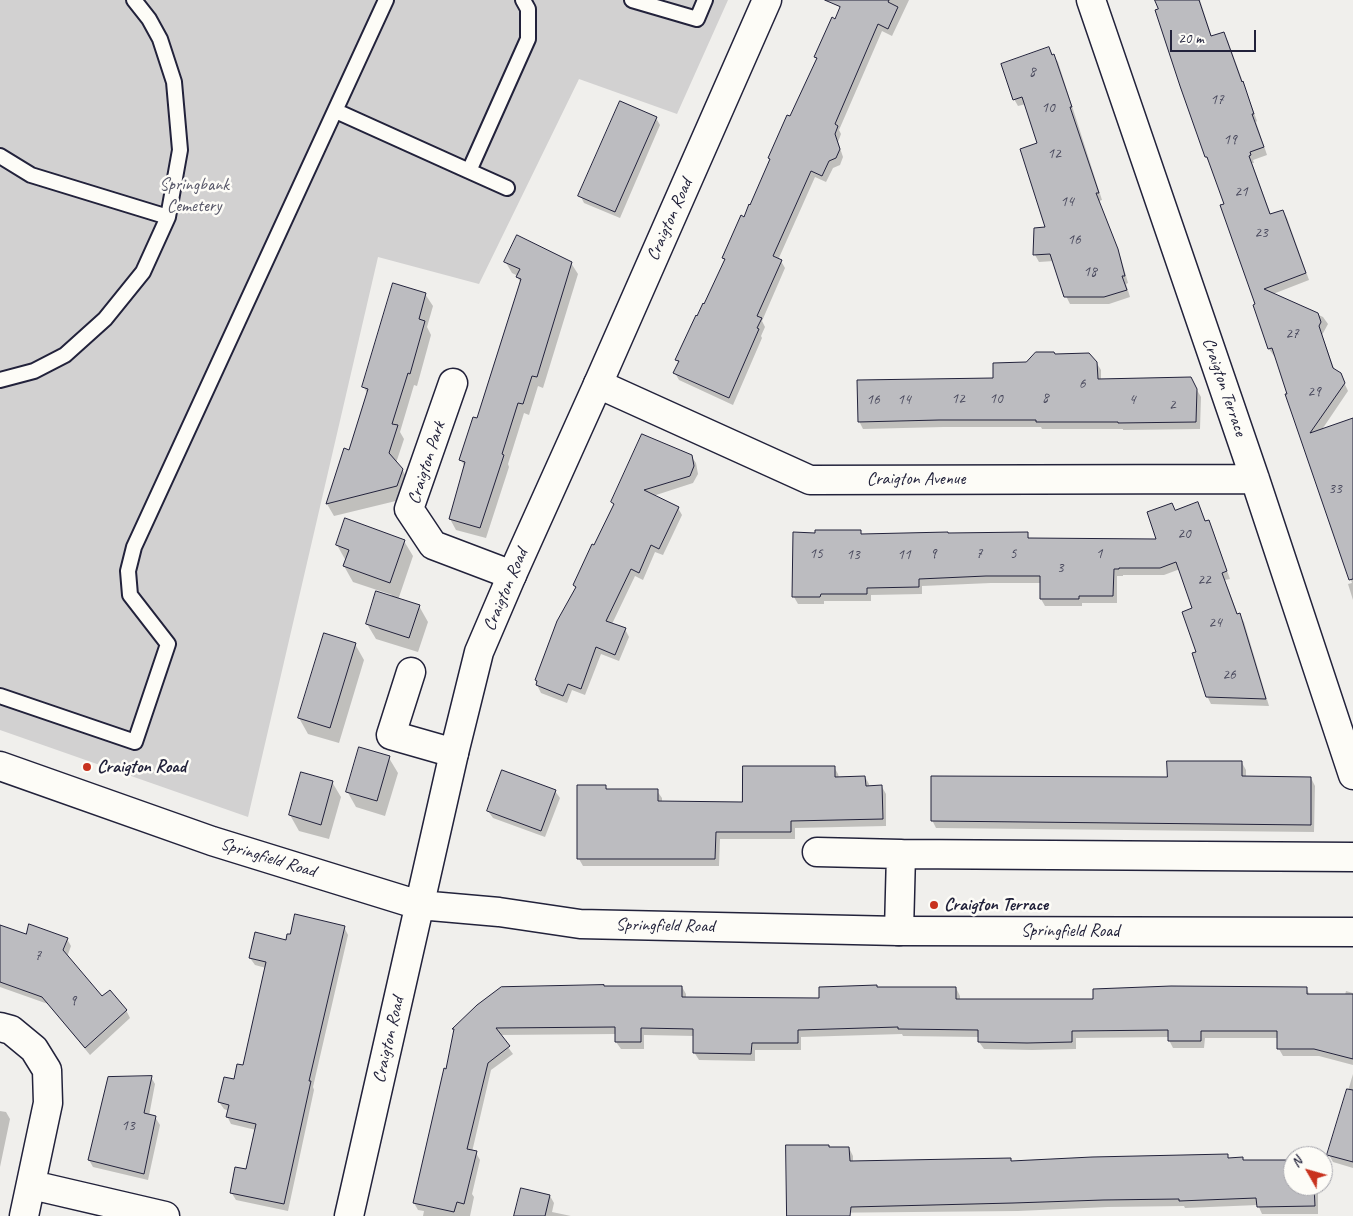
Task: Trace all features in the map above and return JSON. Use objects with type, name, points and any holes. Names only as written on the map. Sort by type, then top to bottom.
[{"type":"street","name":"Craigton Road","points":[[349,1216],[454,753],[479,652],[767,0]]},
{"type":"street","name":"Craigton Terrace","points":[[1091,0],[1255,479],[1353,775]]},
{"type":"street","name":"Craigton Park","points":[[453,383],[409,509],[433,545],[512,574]]},
{"type":"street","name":"Craigton Avenue","points":[[598,384],[810,480],[1255,479]]},
{"type":"street","points":[[411,672],[391,734],[454,753]]},
{"type":"street","name":"Springfield Road","points":[[0,766],[212,841],[419,905],[499,912],[580,924],[898,931],[1353,932]]},
{"type":"street","points":[[817,852],[1353,858]]},
{"type":"street","points":[[898,931],[901,854]]},
{"type":"street","points":[[0,1027],[11,1030],[34,1049],[46,1070],[48,1103],[24,1216]]},
{"type":"street","points":[[32,1185],[165,1216]]},
{"type":"lane","points":[[0,380],[34,371],[65,355],[105,319],[143,272],[168,217],[180,150],[174,82],[160,39],[149,19],[134,0]]},
{"type":"lane","points":[[0,696],[135,742],[168,644],[130,595],[128,570],[134,547],[386,0]]},
{"type":"lane","points":[[468,171],[528,39],[528,9],[523,0]]},
{"type":"lane","points":[[632,0],[697,19],[706,0]]},
{"type":"lane","points":[[336,111],[507,188]]},
{"type":"lane","points":[[0,156],[31,175],[168,217]]},
{"type":"green space","name":"Springbank Cemetery","points":[[0,0],[728,0],[677,114],[579,79],[479,284],[378,257],[248,817],[0,730]]},
{"type":"building","points":[[825,0],[889,0],[888,2],[898,7],[888,29],[878,24],[835,124],[838,126],[835,134],[840,149],[836,158],[829,161],[822,176],[811,171],[773,256],[782,260],[757,316],[762,318],[757,328],[759,329],[729,398],[673,373],[679,361],[675,360],[725,259],[722,258],[741,215],[744,217],[750,205],[787,115],[790,116],[817,58],[814,57],[832,17],[835,19],[840,7]]},
{"type":"building","points":[[1155,0],[1199,0],[1211,36],[1224,32],[1243,81],[1264,147],[1250,152],[1251,155],[1249,156],[1270,214],[1283,210],[1306,273],[1264,289],[1318,313],[1321,322],[1319,326],[1333,368],[1341,373],[1345,383],[1310,433],[1353,418],[1353,579],[1349,580],[1285,394],[1287,394],[1272,348],[1268,349],[1253,305],[1255,304],[1220,205],[1224,204],[1207,157],[1205,157],[1155,10],[1158,9]]},
{"type":"building","points":[[1049,47],[1052,55],[1054,54],[1072,107],[1070,107],[1099,193],[1096,193],[1118,249],[1125,276],[1122,276],[1127,290],[1104,297],[1064,297],[1050,254],[1033,255],[1034,228],[1045,227],[1020,149],[1037,143],[1022,97],[1013,100],[1001,64]]},
{"type":"building","points":[[620,101],[657,117],[615,212],[578,196]]},
{"type":"building","points":[[517,235],[572,262],[537,377],[532,376],[523,404],[518,403],[502,454],[504,455],[480,528],[449,519],[465,462],[459,460],[473,417],[477,418],[521,279],[516,277],[520,269],[504,262]]},
{"type":"building","points":[[393,283],[426,293],[419,319],[425,321],[410,374],[408,373],[392,424],[398,425],[389,453],[403,469],[397,486],[326,504],[344,448],[349,450],[368,389],[362,387]]},
{"type":"building","points":[[1036,352],[1054,352],[1055,354],[1089,353],[1097,362],[1098,379],[1191,377],[1197,389],[1196,422],[1118,423],[1036,422],[1036,420],[939,420],[858,422],[857,380],[993,378],[993,363],[1026,362]]},
{"type":"building","points":[[642,434],[692,455],[694,466],[690,476],[644,490],[679,507],[659,549],[651,545],[639,573],[631,569],[606,621],[626,628],[615,655],[596,647],[581,689],[568,684],[563,696],[536,685],[537,681],[535,680],[557,621],[576,587],[573,585],[592,544],[594,545],[614,504],[611,502]]},
{"type":"building","points":[[1198,502],[1205,521],[1209,520],[1227,571],[1222,573],[1237,614],[1240,613],[1266,699],[1206,697],[1192,653],[1196,652],[1182,612],[1192,608],[1176,562],[1160,568],[1114,569],[1113,596],[1079,596],[1079,599],[1040,599],[1040,576],[986,576],[919,579],[919,587],[867,588],[867,594],[821,594],[820,597],[792,597],[793,532],[815,533],[815,530],[861,530],[861,534],[1028,532],[1028,538],[1156,539],[1147,512],[1172,503],[1175,510]]},
{"type":"building","points":[[345,518],[405,540],[390,583],[343,566],[349,550],[336,545]]},
{"type":"building","points":[[376,591],[420,605],[409,638],[366,624]]},
{"type":"building","points":[[324,633],[356,643],[330,728],[298,718]]},
{"type":"building","points":[[359,747],[390,756],[377,801],[346,792]]},
{"type":"building","points":[[1167,761],[1242,761],[1242,776],[1311,777],[1311,825],[931,821],[931,776],[1167,777]]},
{"type":"building","points":[[743,766],[835,766],[835,777],[865,776],[866,786],[882,785],[883,819],[791,821],[791,832],[716,832],[715,859],[577,859],[577,785],[606,785],[606,789],[658,789],[658,801],[742,802]]},
{"type":"building","points":[[502,770],[556,790],[541,831],[487,811]]},
{"type":"building","points":[[301,772],[333,781],[321,825],[289,815]]},
{"type":"building","points":[[295,914],[345,926],[309,1081],[311,1081],[284,1204],[230,1193],[235,1167],[246,1169],[256,1124],[226,1117],[229,1105],[218,1102],[224,1077],[234,1079],[237,1064],[243,1065],[266,962],[249,958],[255,932],[286,940],[287,934],[290,934]]},
{"type":"building","points":[[29,924],[68,938],[63,950],[102,996],[110,990],[127,1010],[85,1048],[42,997],[0,982],[0,925],[26,934]]},
{"type":"building","points":[[877,985],[877,987],[956,987],[956,999],[1093,999],[1093,989],[1171,986],[1307,987],[1307,994],[1353,994],[1353,1059],[1314,1049],[1277,1049],[1277,1031],[1201,1031],[1201,1041],[1168,1041],[1168,1030],[1072,1031],[1072,1042],[1027,1043],[978,1042],[978,1030],[898,1029],[898,1027],[798,1030],[798,1043],[752,1043],[751,1054],[693,1053],[693,1029],[641,1028],[641,1042],[615,1042],[615,1027],[496,1028],[510,1046],[488,1063],[467,1149],[477,1151],[464,1204],[457,1202],[454,1212],[413,1203],[444,1068],[446,1069],[454,1029],[452,1029],[477,1005],[501,987],[682,986],[682,997],[819,998],[819,987]]},
{"type":"building","points":[[152,1076],[144,1113],[156,1116],[144,1174],[88,1160],[108,1077]]},
{"type":"building","points":[[1347,1089],[1353,1090],[1353,1162],[1333,1157],[1333,1146],[1330,1146]]},
{"type":"building","points":[[786,1145],[849,1147],[850,1161],[1011,1158],[1011,1161],[1228,1154],[1228,1158],[1243,1157],[1243,1160],[1283,1160],[1283,1196],[1314,1196],[1315,1206],[1257,1207],[1256,1198],[1179,1201],[1179,1199],[1103,1200],[851,1207],[850,1216],[787,1216]]},
{"type":"building","points":[[521,1188],[550,1195],[545,1216],[514,1216]]},
{"type":"place","name":"Craigton Road","points":[[87,767]]},
{"type":"place","name":"Craigton Terrace","points":[[934,905]]}]
